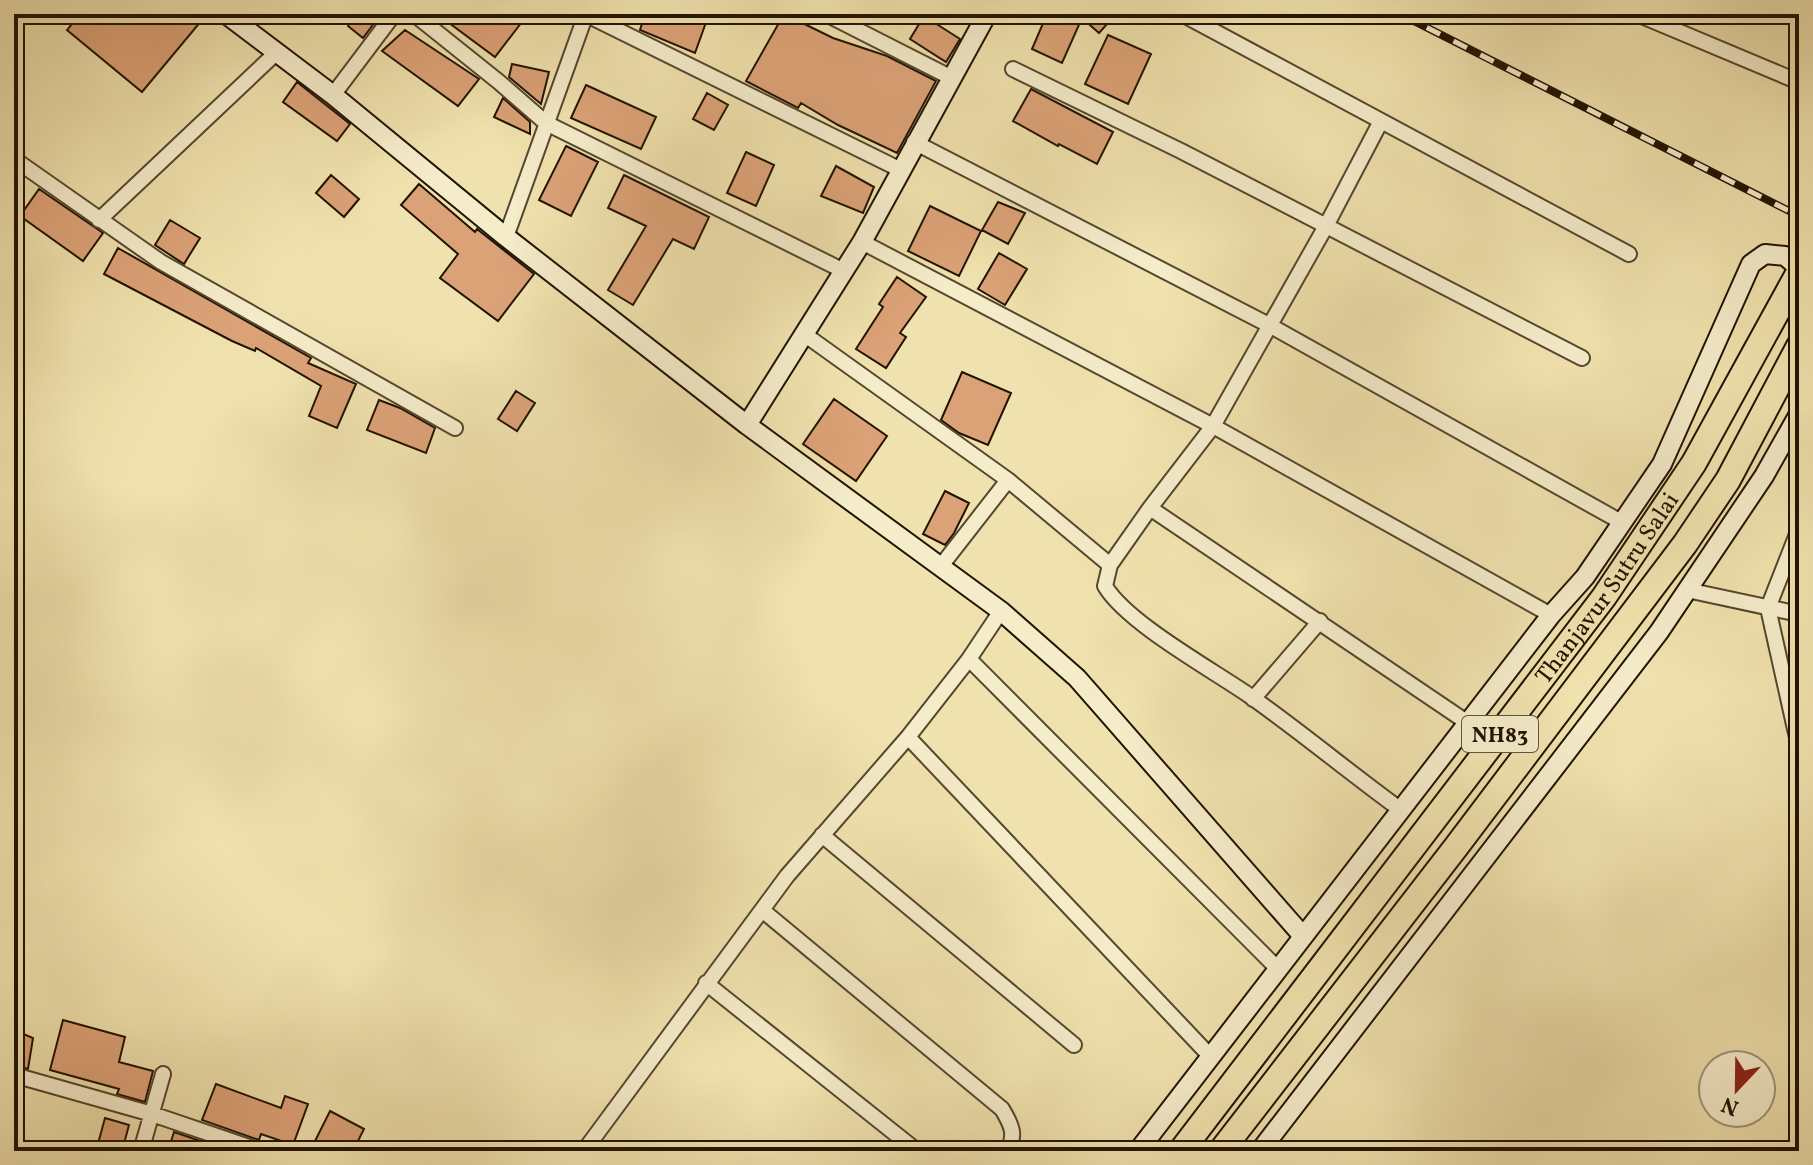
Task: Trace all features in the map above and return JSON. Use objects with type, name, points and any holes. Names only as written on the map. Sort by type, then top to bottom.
[{"type":"highway","name":"Thanjavur Sutru Salai","points":[[1181,1151],[1604,597],[1694,463],[1799,270]]},
{"type":"highway","name":"Thanjavur Sutru Salai","points":[[1221,1151],[1685,544],[1728,480],[1799,346]]},
{"type":"street","points":[[226,14],[333,95],[506,237],[747,425],[1001,611],[1077,678],[1302,935]]},
{"type":"street","points":[[333,95],[394,14]]},
{"type":"street","points":[[414,14],[546,123],[844,271]]},
{"type":"street","points":[[506,237],[585,14],[899,169]]},
{"type":"street","points":[[826,14],[950,77]]},
{"type":"street","points":[[747,425],[862,242],[899,169],[987,14]]},
{"type":"street","points":[[1182,14],[1629,254]]},
{"type":"street","points":[[1637,14],[1799,82]]},
{"type":"street","points":[[99,220],[277,52]]},
{"type":"street","points":[[1013,69],[1181,151],[1582,358]]},
{"type":"street","points":[[1381,121],[1326,226],[1213,426],[1110,565],[1105,586],[1114,601],[1253,699],[1401,810]]},
{"type":"street","points":[[914,142],[1269,325],[1623,523]]},
{"type":"street","points":[[14,159],[161,262],[455,428]]},
{"type":"street","points":[[862,242],[1213,426],[1551,615]]},
{"type":"street","points":[[1138,1151],[1551,615],[1585,577],[1623,523],[1662,464],[1751,264],[1765,254],[1785,256],[1799,270]]},
{"type":"street","points":[[804,334],[1008,480],[1110,565]]},
{"type":"street","points":[[1260,1151],[1659,632],[1764,476],[1799,414]]},
{"type":"street","points":[[941,566],[1008,480]]},
{"type":"street","points":[[1150,508],[1468,723]]},
{"type":"street","points":[[1799,529],[1768,608],[1799,746]]},
{"type":"street","points":[[1687,590],[1799,614]]},
{"type":"street","points":[[584,1151],[762,910],[822,835],[908,737],[969,659],[1001,611]]},
{"type":"street","points":[[1253,699],[1320,621]]},
{"type":"street","points":[[969,659],[1278,969]]},
{"type":"street","points":[[908,737],[1210,1056]]},
{"type":"street","points":[[822,835],[1074,1045]]},
{"type":"street","points":[[762,910],[1002,1109],[1012,1126],[1012,1142],[1007,1151]]},
{"type":"street","points":[[706,983],[917,1151]]},
{"type":"street","points":[[141,1151],[163,1074]]},
{"type":"street","points":[[14,1075],[152,1114],[261,1151]]},
{"type":"building","points":[[80,14],[207,14],[142,92],[67,30]]},
{"type":"building","points":[[354,14],[381,14],[363,38],[348,26]]},
{"type":"building","points":[[437,14],[528,14],[495,57]]},
{"type":"building","points":[[645,14],[709,14],[695,53],[640,30]]},
{"type":"building","points":[[784,14],[833,38],[887,56],[936,81],[897,153],[838,125],[801,103],[798,108],[746,81]]},
{"type":"building","points":[[1047,14],[1116,14],[1099,33],[1082,18],[1062,63],[1032,49]]},
{"type":"building","points":[[924,16],[960,39],[946,62],[910,39]]},
{"type":"building","points":[[405,30],[479,79],[458,106],[382,51]]},
{"type":"building","points":[[1108,35],[1151,54],[1128,104],[1085,84]]},
{"type":"building","points":[[512,64],[549,72],[541,104],[509,77]]},
{"type":"building","points":[[297,82],[350,124],[337,141],[283,102]]},
{"type":"building","points":[[586,85],[656,117],[641,149],[571,118]]},
{"type":"building","points":[[1031,89],[1113,132],[1097,164],[1013,121]]},
{"type":"building","points":[[707,93],[728,105],[714,130],[693,119]]},
{"type":"building","points":[[503,98],[530,122],[530,134],[494,117]]},
{"type":"building","points":[[566,146],[598,162],[571,216],[539,200]]},
{"type":"building","points":[[746,152],[774,165],[756,206],[727,193]]},
{"type":"building","points":[[836,166],[874,187],[863,213],[821,196]]},
{"type":"building","points":[[331,175],[359,199],[344,217],[316,193]]},
{"type":"building","points":[[624,175],[709,217],[694,249],[673,239],[633,305],[608,290],[646,226],[608,208]]},
{"type":"building","points":[[419,184],[475,232],[477,229],[534,274],[498,321],[440,278],[458,254],[401,205]]},
{"type":"building","points":[[39,189],[103,233],[83,261],[20,216]]},
{"type":"building","points":[[998,202],[1025,213],[1008,244],[982,230]]},
{"type":"building","points":[[930,206],[981,231],[959,276],[908,251]]},
{"type":"building","points":[[170,220],[200,238],[184,264],[155,245]]},
{"type":"building","points":[[118,248],[311,358],[308,363],[356,384],[337,428],[309,416],[321,386],[256,348],[255,351],[232,341],[104,274]]},
{"type":"building","points":[[999,253],[1027,269],[1005,305],[978,289]]},
{"type":"building","points":[[897,277],[926,297],[900,333],[906,337],[886,368],[856,349],[883,307],[879,304]]},
{"type":"building","points":[[962,372],[1011,393],[988,445],[959,433],[941,420]]},
{"type":"building","points":[[516,391],[535,403],[517,431],[498,419]]},
{"type":"building","points":[[834,399],[887,436],[856,481],[803,444]]},
{"type":"building","points":[[379,400],[435,428],[426,453],[367,430]]},
{"type":"building","points":[[945,491],[969,503],[945,545],[923,534]]},
{"type":"building","points":[[63,1020],[125,1037],[119,1062],[153,1071],[145,1102],[117,1094],[119,1089],[50,1070]]},
{"type":"building","points":[[14,1030],[33,1038],[28,1069],[14,1065]]},
{"type":"building","points":[[216,1084],[281,1108],[285,1096],[308,1104],[293,1145],[261,1134],[259,1140],[202,1120]]},
{"type":"building","points":[[330,1111],[364,1129],[353,1151],[310,1151]]},
{"type":"building","points":[[105,1118],[129,1125],[122,1151],[96,1151]]},
{"type":"building","points":[[174,1132],[230,1151],[168,1151]]},
{"type":"railway","points":[[1400,14],[1799,216]]}]
